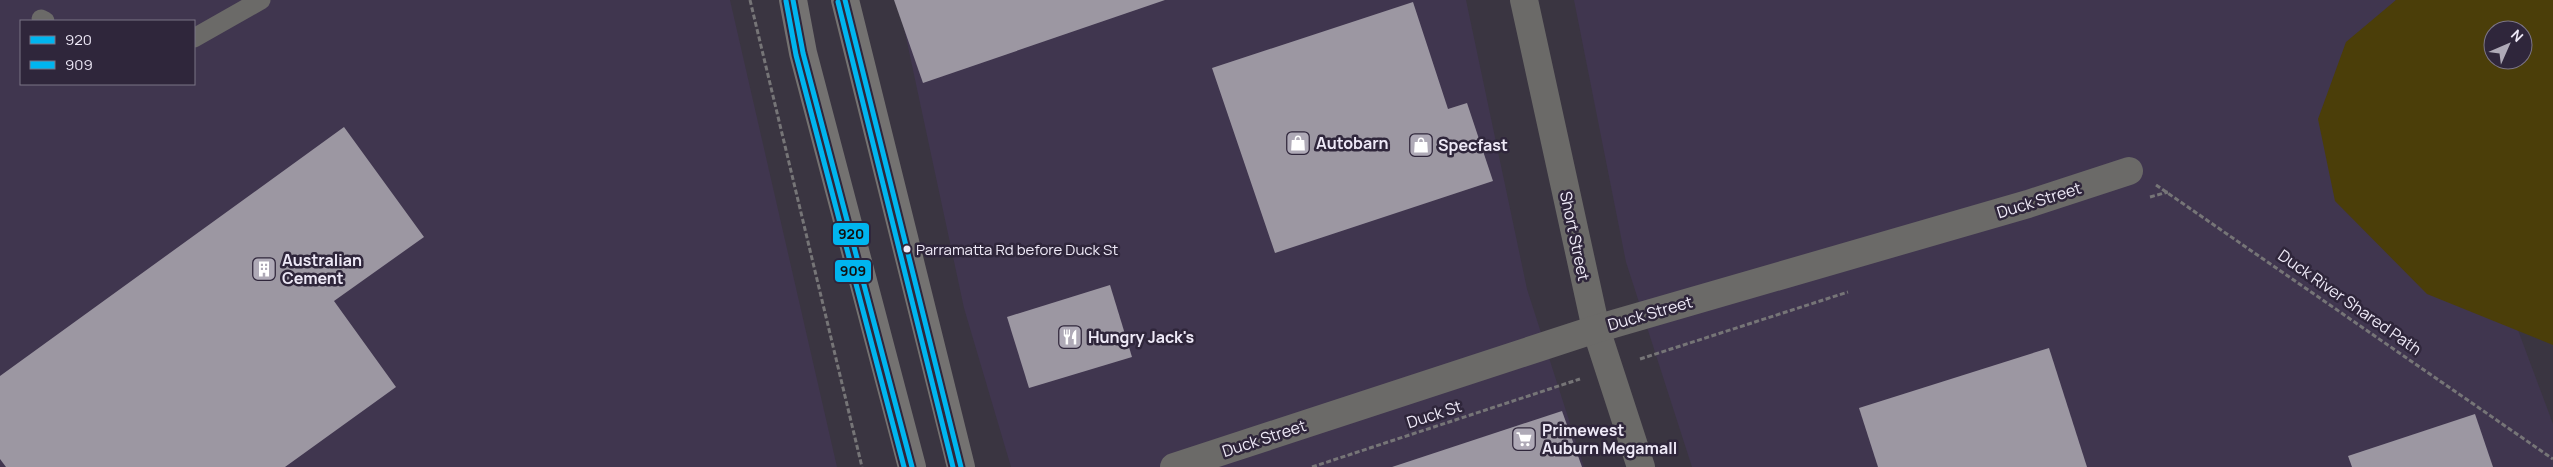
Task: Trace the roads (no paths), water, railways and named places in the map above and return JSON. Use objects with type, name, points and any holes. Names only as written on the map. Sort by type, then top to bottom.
[{"type":"highway","points":[[793,0],[803,53],[912,467]]},
{"type":"highway","points":[[845,0],[961,467]]},
{"type":"street","name":"Short Street","points":[[1524,0],[1596,329],[1641,467]]},
{"type":"street","name":"Duck Street","points":[[1174,467],[1596,329],[2028,204],[2129,171]]},
{"type":"lane","points":[[195,37],[261,0]]},
{"type":"place","name":"Autobarn","points":[[1298,143]]},
{"type":"place","name":"Specfast","points":[[1421,145]]},
{"type":"place","name":"Parramatta Rd before Duck St","points":[[907,249]]},
{"type":"place","name":"Australian Cement","points":[[264,269]]},
{"type":"place","name":"Hungry Jack's","points":[[1070,337]]},
{"type":"place","name":"Primewest Auburn Megamall","points":[[1524,439]]}]
